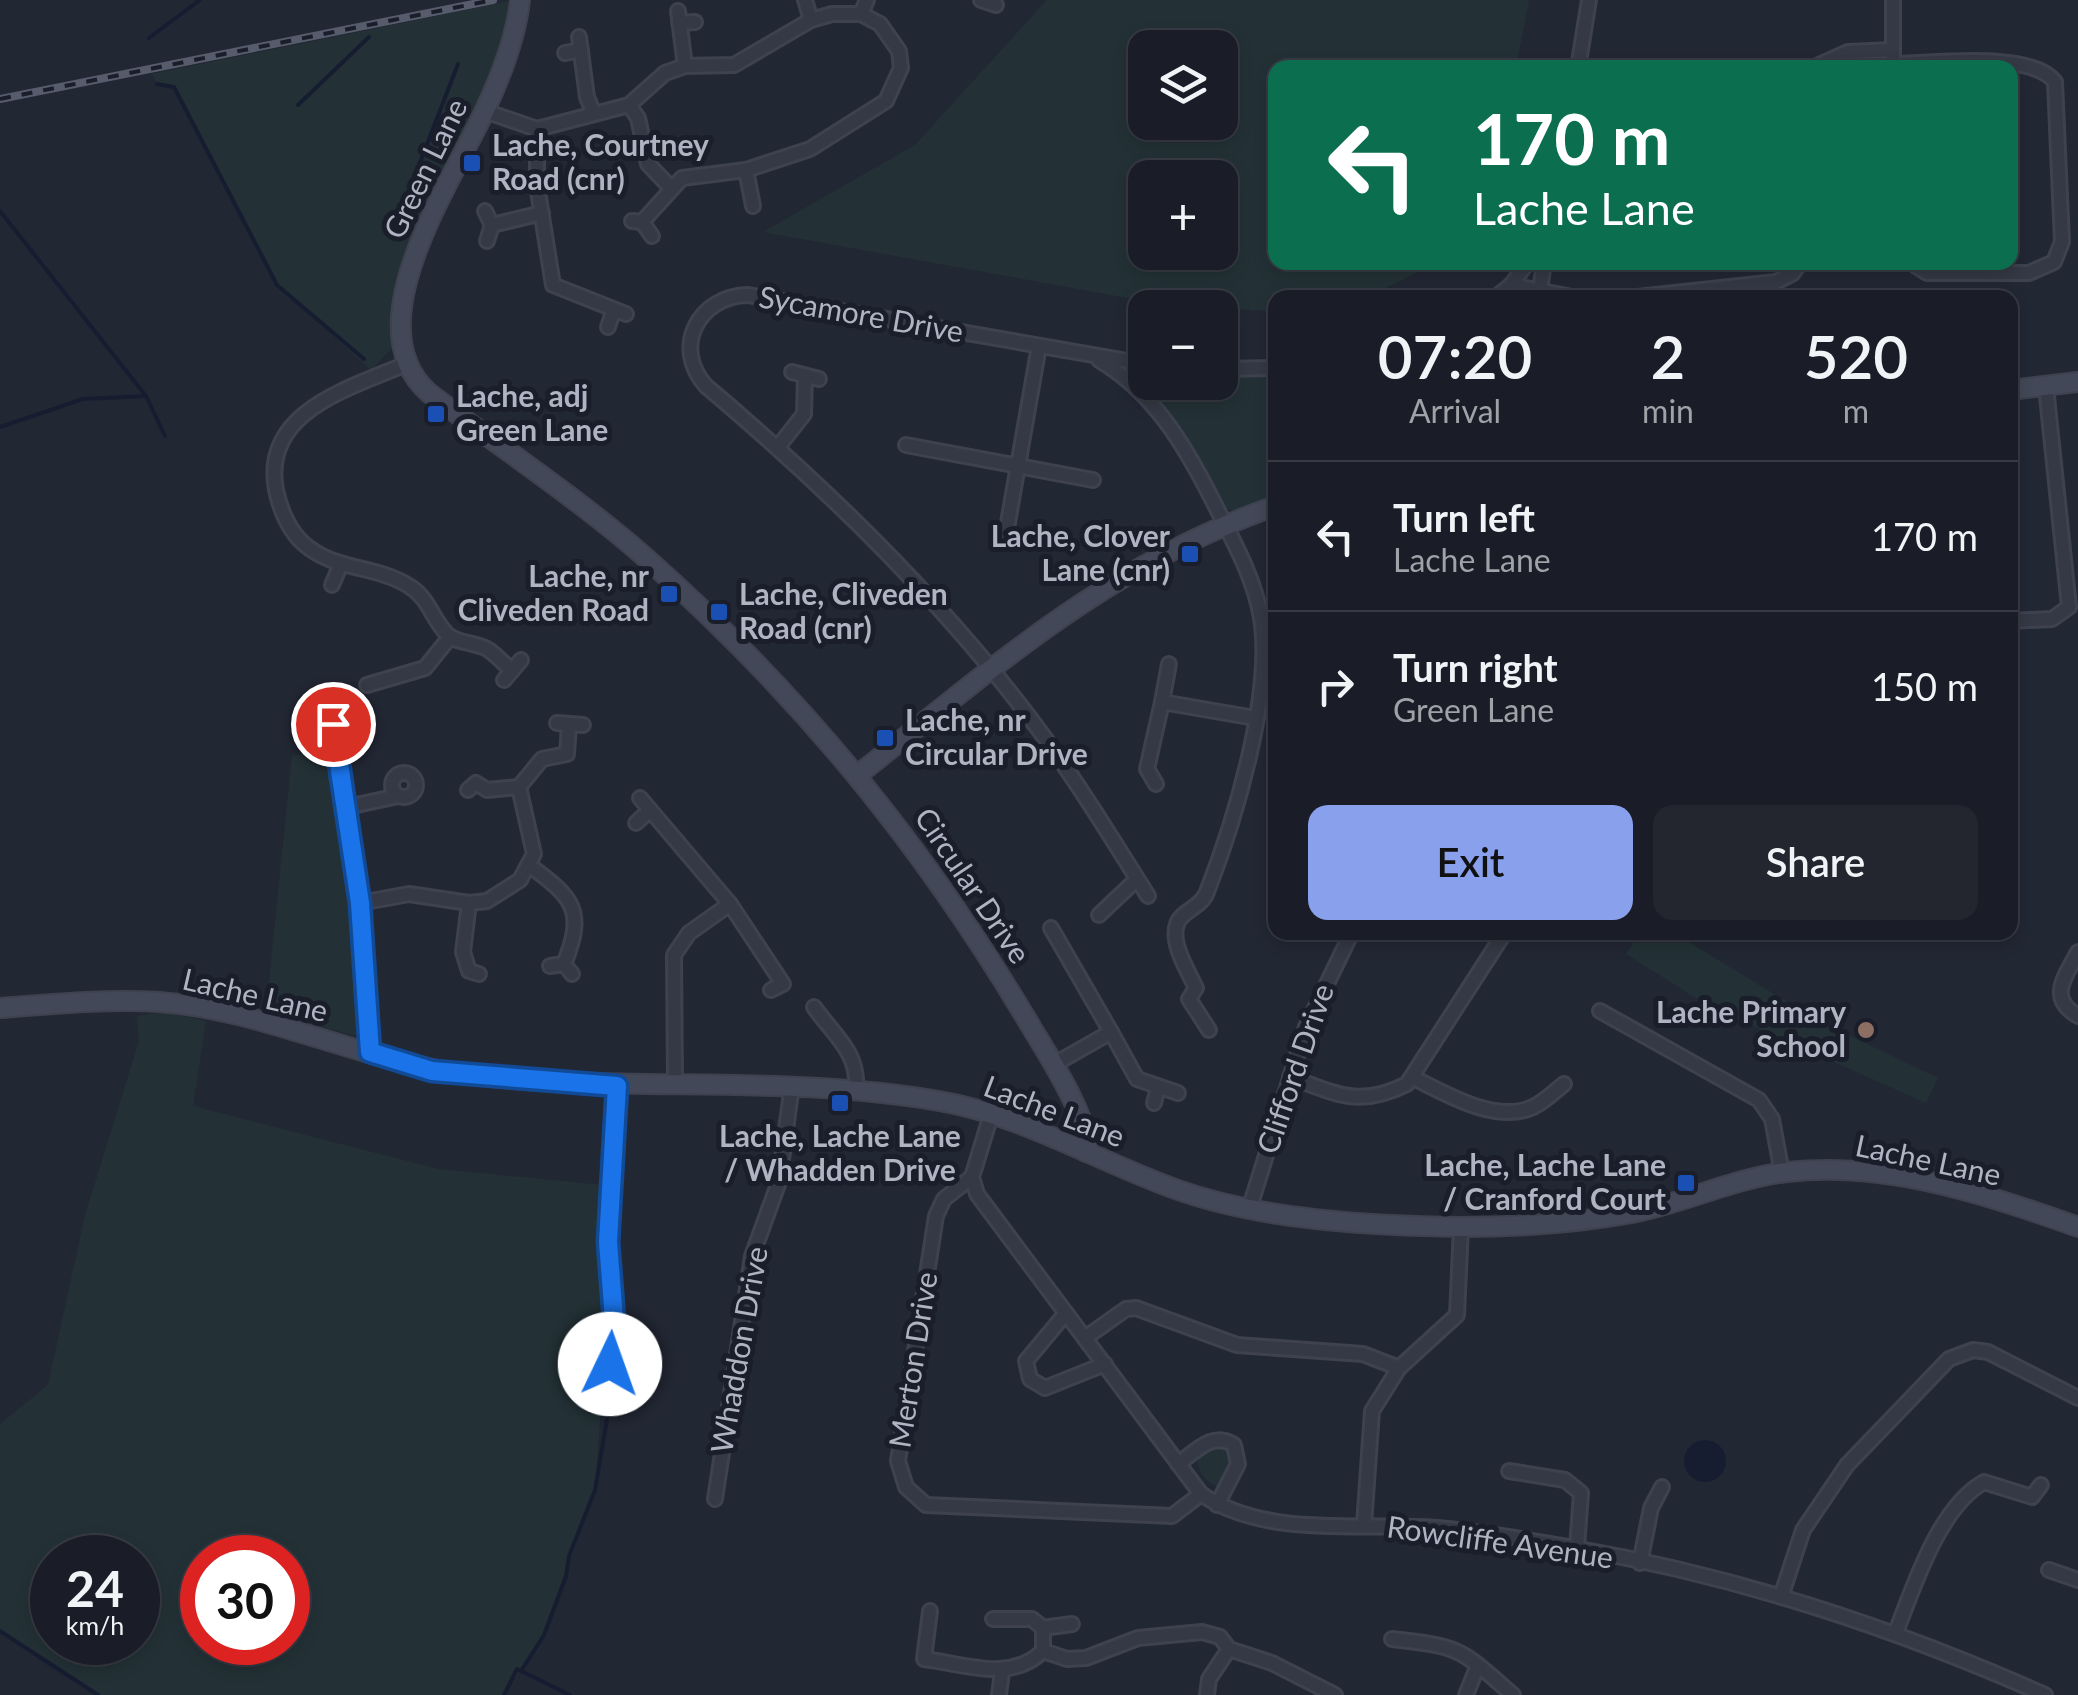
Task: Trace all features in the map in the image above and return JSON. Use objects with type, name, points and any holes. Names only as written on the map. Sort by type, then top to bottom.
[{"type":"street","name":"Green Lane","points":[[406,364],[402,340],[412,258],[484,111],[513,38],[520,0]]},
{"type":"street","points":[[805,0],[812,20]]},
{"type":"street","points":[[861,14],[868,0]]},
{"type":"street","points":[[1582,60],[1589,0]]},
{"type":"street","points":[[1833,60],[1848,52],[1893,60],[1893,0]]},
{"type":"street","points":[[484,111],[537,129],[629,105],[665,73],[685,66],[734,66],[812,20],[832,14],[861,14],[890,34],[902,68],[886,101],[810,150],[746,170],[692,174],[670,187],[637,221],[652,236]]},
{"type":"street","points":[[685,66],[678,17],[695,22]]},
{"type":"street","points":[[565,54],[580,43],[594,114]]},
{"type":"street","points":[[1923,270],[2029,273],[2054,262],[2062,242],[2055,82],[2048,72],[2018,63]]},
{"type":"street","points":[[629,105],[638,118],[648,164],[670,187]]},
{"type":"street","points":[[537,129],[536,184],[552,285],[620,313],[608,327]]},
{"type":"street","points":[[746,170],[753,206]]},
{"type":"street","points":[[485,212],[492,225],[487,241]]},
{"type":"street","points":[[492,225],[542,213]]},
{"type":"street","points":[[1506,290],[1523,270]]},
{"type":"street","points":[[1713,290],[1776,282],[1795,270]]},
{"type":"street","points":[[1512,286],[1526,290]]},
{"type":"street","name":"Sycamore Drive","points":[[1128,361],[748,295],[729,295],[702,314],[693,328],[689,360],[706,386],[778,446],[903,572],[988,669],[1038,729],[1148,896]]},
{"type":"street","points":[[1006,534],[1039,346]]},
{"type":"street","points":[[1093,356],[1128,377]]},
{"type":"street","points":[[406,364],[313,404],[297,417],[277,456],[275,488],[281,511],[302,543],[340,566],[398,580],[414,588],[450,637],[490,651],[512,670]]},
{"type":"street","name":"Circular Drive","points":[[406,364],[429,393],[643,555],[732,637],[859,774],[971,926],[1053,1065],[1086,1132],[1086,1152]]},
{"type":"street","points":[[1238,369],[1268,368]]},
{"type":"street","points":[[778,446],[804,414],[806,376]]},
{"type":"street","points":[[2018,389],[2078,382]]},
{"type":"street","points":[[2018,621],[2052,619],[2067,612],[2070,595],[2046,387]]},
{"type":"street","points":[[1155,400],[1225,524],[1246,570],[1261,618],[1264,661],[1237,803],[1207,894],[1176,928],[1180,954],[1196,988]]},
{"type":"street","points":[[906,445],[1093,480]]},
{"type":"street","points":[[859,774],[988,669],[1093,593],[1190,538],[1268,509]]},
{"type":"street","points":[[332,585],[340,566]]},
{"type":"street","points":[[367,685],[384,687],[425,668],[450,637]]},
{"type":"street","points":[[1150,782],[1148,769],[1170,664]]},
{"type":"street","points":[[1162,702],[1255,718]]},
{"type":"street","points":[[333,724],[360,903],[370,1052]]},
{"type":"street","points":[[475,781],[487,790],[519,787],[542,759],[571,754],[570,724]]},
{"type":"street","points":[[360,903],[410,894],[469,903],[508,890],[530,866],[533,839],[519,787]]},
{"type":"street","points":[[343,808],[398,796]]},
{"type":"street","points":[[640,798],[730,904],[783,984],[771,990]]},
{"type":"street","points":[[636,823],[650,810]]},
{"type":"street","points":[[530,866],[559,887],[576,913],[562,968]]},
{"type":"street","points":[[1099,914],[1137,879]]},
{"type":"street","points":[[469,903],[463,952],[469,974]]},
{"type":"street","points":[[675,1084],[674,956],[689,933],[730,904]]},
{"type":"street","points":[[1052,928],[1137,1079],[1178,1093]]},
{"type":"street","name":"Clifford Drive","points":[[1249,1210],[1306,1027],[1348,940]]},
{"type":"street","points":[[1290,1077],[1351,1099],[1380,1096],[1414,1078],[1500,940]]},
{"type":"street","points":[[2078,952],[2058,991],[2061,1002],[2078,1016]]},
{"type":"street","points":[[1209,1030],[1189,998],[1211,978]]},
{"type":"street","name":"Lache Lane","points":[[0,1008],[161,1002],[370,1052],[432,1071],[617,1086],[792,1085],[942,1101],[991,1115],[1186,1192],[1249,1210],[1461,1227],[1558,1223],[1635,1212],[1782,1173],[1832,1169],[1900,1176],[2078,1227]]},
{"type":"street","points":[[1600,1010],[1760,1100],[1772,1119],[1782,1173]]},
{"type":"street","points":[[806,1026],[818,1012],[853,1055],[858,1068],[856,1091]]},
{"type":"street","points":[[1053,1065],[1111,1032]]},
{"type":"street","points":[[1414,1078],[1458,1101],[1518,1112],[1536,1106],[1564,1084]]},
{"type":"street","name":"Whaddon Drive","points":[[715,1498],[752,1256],[779,1182],[792,1085]]},
{"type":"street","points":[[606,1396],[615,1332],[608,1242],[617,1086]]},
{"type":"street","points":[[1154,1103],[1158,1088]]},
{"type":"street","points":[[972,1177],[991,1115]]},
{"type":"street","name":"Rowcliffe Avenue","points":[[972,1177],[978,1194],[1200,1494],[1218,1506],[1258,1520],[1440,1528],[1576,1548],[1781,1597],[1896,1632],[2045,1695]]},
{"type":"street","name":"Merton Drive","points":[[972,1177],[944,1198],[936,1216],[898,1460],[906,1487],[926,1505],[1172,1516],[1200,1494]]},
{"type":"street","points":[[1364,1525],[1372,1412],[1399,1368],[1457,1315],[1461,1227]]},
{"type":"street","points":[[1085,1338],[1126,1308],[1136,1308],[1237,1345],[1363,1354],[1399,1368]]},
{"type":"street","points":[[1066,1313],[1026,1361],[1030,1379],[1045,1388],[1058,1386],[1104,1364]]},
{"type":"street","points":[[1781,1597],[1816,1506],[1847,1465],[1949,1359],[1973,1350],[1988,1352],[2078,1398]]},
{"type":"street","points":[[1178,1464],[1209,1441],[1224,1439],[1234,1445],[1238,1464],[1218,1506]]},
{"type":"street","points":[[1510,1471],[1565,1480],[1580,1493],[1576,1548]]},
{"type":"street","points":[[1896,1632],[1925,1558],[1972,1489],[1984,1482],[2032,1498],[2041,1485]]},
{"type":"street","points":[[1640,1563],[1663,1496]]},
{"type":"street","points":[[2049,1570],[2078,1580]]},
{"type":"street","points":[[930,1611],[924,1659],[1002,1672],[1025,1666],[1043,1652]]},
{"type":"street","points":[[993,1620],[1032,1619],[1043,1628],[1072,1624]]},
{"type":"street","points":[[1043,1628],[1043,1652]]},
{"type":"street","points":[[1043,1652],[1067,1659],[1086,1658],[1138,1638],[1175,1632],[1220,1637],[1230,1649],[1272,1664],[1335,1695]]},
{"type":"street","points":[[1392,1639],[1446,1645],[1469,1654],[1512,1695]]},
{"type":"street","points":[[1207,1695],[1209,1678],[1230,1649]]},
{"type":"street","points":[[1466,1695],[1478,1665]]},
{"type":"street","points":[[999,1695],[1002,1672]]},
{"type":"shaded area","points":[[515,0],[482,100],[409,241],[396,299],[393,347],[371,370],[277,285],[174,88],[157,84],[152,74]]},
{"type":"shaded area","points":[[1047,0],[1529,0],[1517,60],[1268,60],[1268,270],[1423,270],[1381,290],[1268,290],[1268,311],[1238,309],[1238,290],[1128,290],[1128,298],[763,232],[915,145]]},
{"type":"shaded area","points":[[1238,374],[1268,374],[1268,501],[1236,512],[1223,507],[1156,400],[1238,400]]},
{"type":"shaded area","points":[[327,748],[356,948],[359,1020],[355,1036],[266,1011],[292,756]]},
{"type":"shaded area","points":[[1635,940],[1685,940],[1815,1019],[1938,1078],[1926,1103],[1707,1005],[1626,954]]},
{"type":"shaded area","points":[[165,1012],[206,1021],[193,1106],[438,1169],[603,1185],[602,1392],[595,1490],[544,1635],[504,1695],[98,1695],[52,1665],[160,1665],[160,1535],[30,1535],[30,1651],[0,1631],[0,1424],[48,1385],[85,1215],[139,1041],[137,1016]]},
{"type":"shaded area","points":[[1224,1442],[1235,1457],[1221,1487],[1203,1476],[1196,1455]]},
{"type":"water","points":[[1705,1440],[1720,1446],[1726,1461],[1720,1476],[1705,1482],[1690,1476],[1684,1461],[1690,1446]]},
{"type":"waterway","points":[[149,38],[200,0]]},
{"type":"waterway","points":[[298,105],[369,37]]},
{"type":"waterway","points":[[402,209],[458,64]]},
{"type":"waterway","points":[[157,84],[174,87],[277,285],[364,359]]},
{"type":"waterway","points":[[0,211],[146,396]]},
{"type":"waterway","points":[[0,427],[83,399],[146,396],[165,436]]},
{"type":"waterway","points":[[521,1671],[544,1635],[566,1576],[569,1556],[595,1490],[607,1419]]},
{"type":"waterway","points":[[0,1631],[98,1695]]},
{"type":"waterway","points":[[504,1695],[517,1669],[570,1695]]},
{"type":"railway","points":[[0,99],[493,0]]},
{"type":"place","name":"Lache, Courtney Road (cnr)","points":[[472,163]]},
{"type":"place","name":"Lache, adj Green Lane","points":[[436,414]]},
{"type":"place","name":"Lache, Clover Lane (cnr)","points":[[1190,554]]},
{"type":"place","name":"Lache, nr Cliveden Road","points":[[669,594]]},
{"type":"place","name":"Lache, Cliveden Road (cnr)","points":[[719,612]]},
{"type":"place","name":"Lache, nr Circular Drive","points":[[885,738]]},
{"type":"place","name":"Lache Primary School","points":[[1866,1030]]},
{"type":"place","name":"Lache, Lache Lane / Whadden Drive","points":[[840,1103]]},
{"type":"place","name":"Lache, Lache Lane / Cranford Court","points":[[1686,1183]]},
{"type":"route","points":[[333,724],[360,903],[370,1052],[432,1071],[617,1086],[608,1242],[615,1332],[610,1364]]}]
